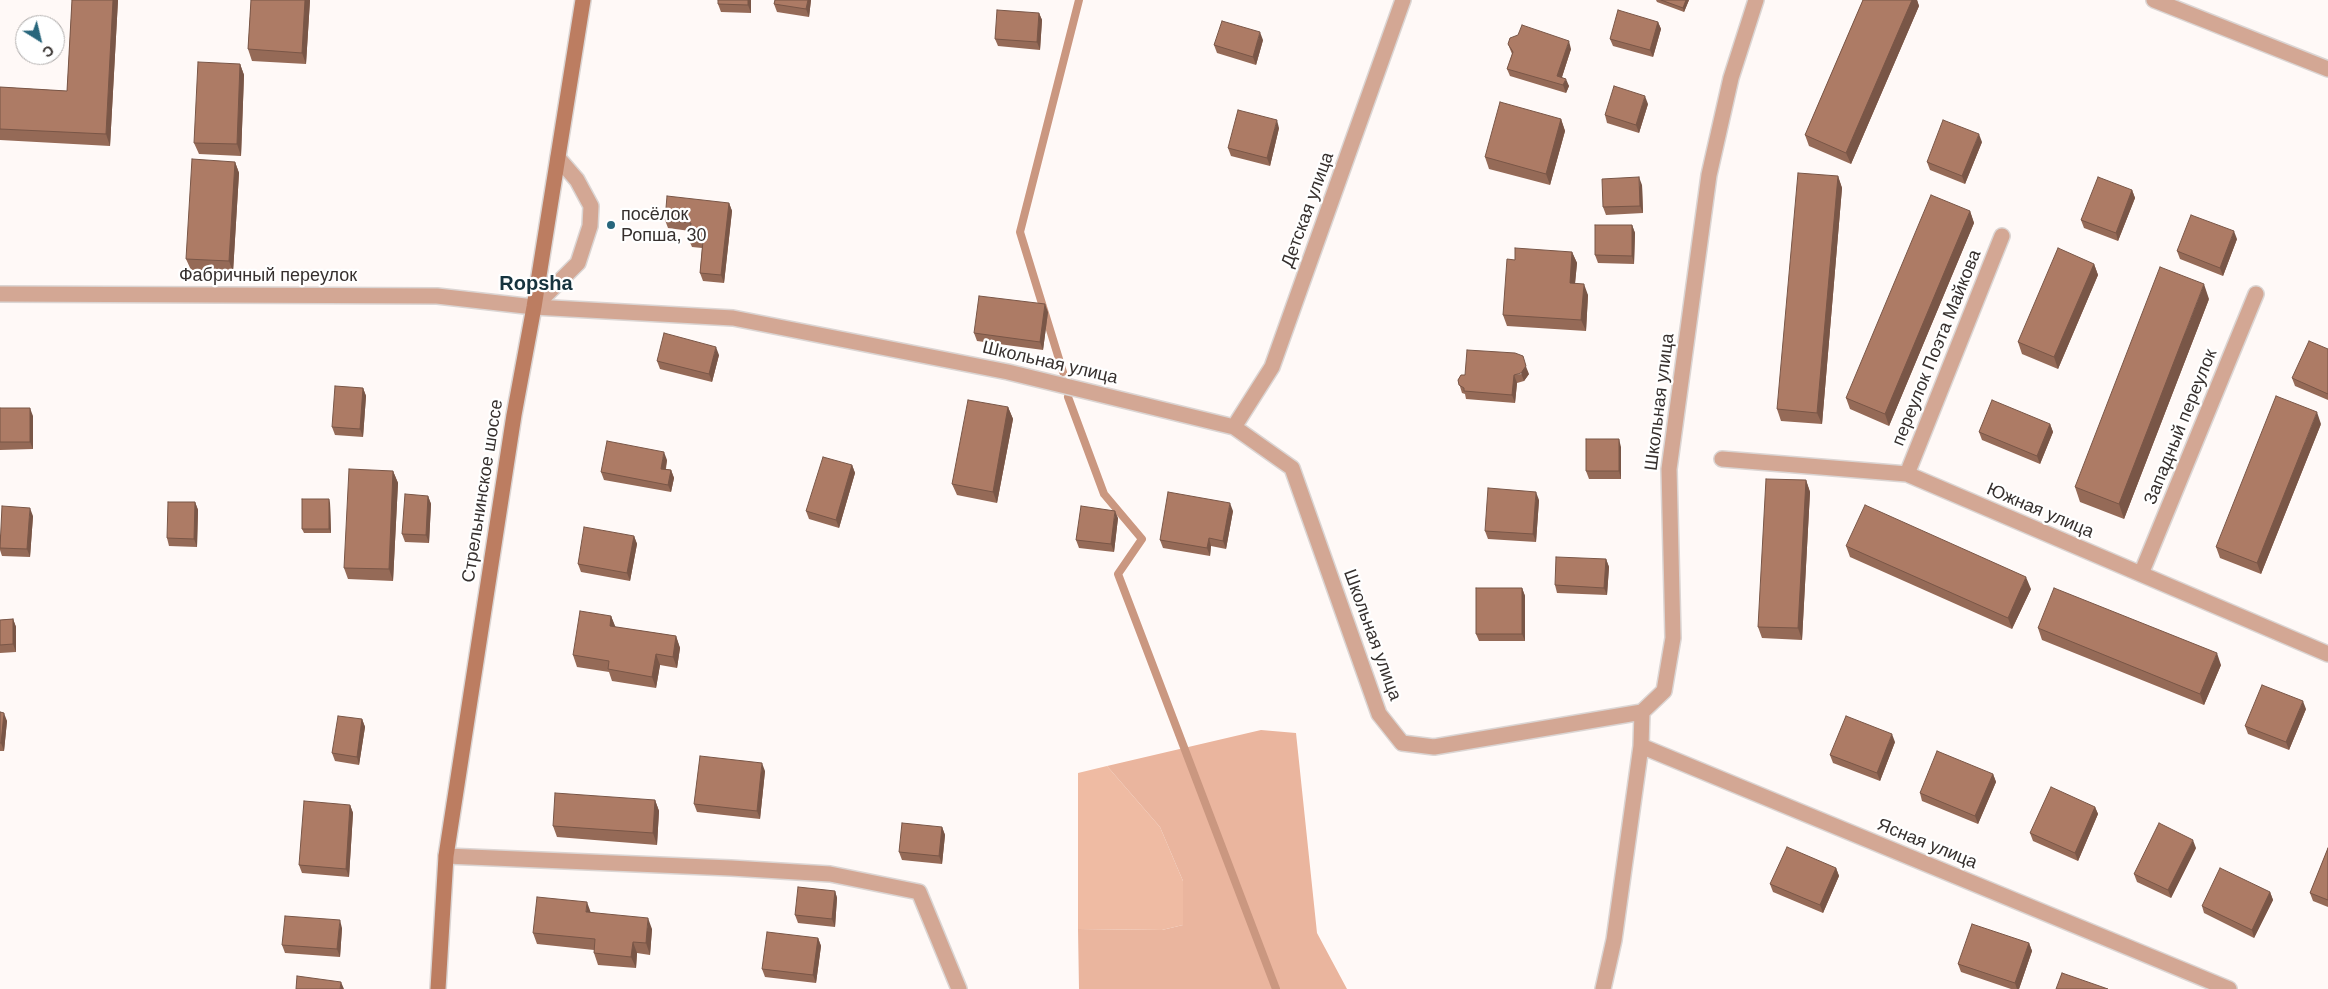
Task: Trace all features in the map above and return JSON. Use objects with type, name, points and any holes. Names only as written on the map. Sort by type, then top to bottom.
[{"type":"main road","name":"Стрельнинское шоссе","points":[[438,989],[446,856],[517,398],[534,307],[583,0]]},
{"type":"street","name":"Детская улица","points":[[1234,427],[1272,367],[1403,0]]},
{"type":"street","name":"Школьная улица","points":[[534,307],[733,318],[1008,372],[1234,427],[1292,468],[1379,714],[1402,743],[1434,747],[1642,712],[1664,691],[1673,638],[1669,469],[1709,175],[1731,78],[1756,0]]},
{"type":"street","points":[[2154,0],[2328,69]]},
{"type":"street","points":[[534,307],[578,263],[590,226],[591,206],[577,180],[558,158]]},
{"type":"street","name":"переулок Поэта Майкова","points":[[1907,474],[2002,236]]},
{"type":"street","name":"Фабричный переулок","points":[[0,294],[436,296],[534,307]]},
{"type":"street","name":"Западный переулок","points":[[2141,574],[2256,294]]},
{"type":"street","name":"Южная улица","points":[[1722,459],[1907,474],[2328,654]]},
{"type":"street","points":[[1603,989],[1614,940],[1640,746],[1642,712]]},
{"type":"street","name":"Ясная улица","points":[[1640,746],[2230,989]]},
{"type":"street","points":[[446,856],[830,874],[919,892],[960,989]]},
{"type":"shaded area","points":[[1261,730],[1296,733],[1317,933],[1347,989],[1079,989],[1078,929],[1162,930],[1183,925],[1183,881],[1160,827],[1107,766]]},
{"type":"shaded area","points":[[1107,766],[1160,827],[1183,881],[1183,925],[1162,930],[1078,929],[1078,773]]},
{"type":"building","points":[[72,0],[113,0],[106,134],[0,129],[0,87],[67,91]]},
{"type":"building","points":[[251,0],[305,0],[302,53],[248,49]]},
{"type":"building","points":[[718,0],[748,0],[748,5],[718,4]]},
{"type":"building","points":[[775,0],[808,0],[806,9],[774,4]]},
{"type":"building","points":[[1661,0],[1686,0],[1683,8]]},
{"type":"building","points":[[1863,0],[1912,0],[1846,153],[1805,135]]},
{"type":"building","points":[[997,10],[1039,13],[1037,42],[995,39]]},
{"type":"building","points":[[1618,10],[1658,22],[1650,50],[1610,39]]},
{"type":"building","points":[[1222,21],[1260,32],[1253,57],[1214,45]]},
{"type":"building","points":[[1522,25],[1569,41],[1557,76],[1566,79],[1563,85],[1507,69],[1513,52],[1508,44],[1510,38],[1518,35]]},
{"type":"building","points":[[198,62],[240,64],[237,144],[194,143]]},
{"type":"building","points":[[1614,86],[1645,96],[1636,125],[1605,115]]},
{"type":"building","points":[[1500,102],[1561,119],[1546,174],[1485,157]]},
{"type":"building","points":[[1238,110],[1277,120],[1267,158],[1228,148]]},
{"type":"building","points":[[1943,120],[1979,134],[1962,176],[1927,162]]},
{"type":"building","points":[[192,159],[235,162],[229,261],[186,259]]},
{"type":"building","points":[[1798,173],[1838,176],[1817,413],[1777,409]]},
{"type":"building","points":[[1639,177],[1640,206],[1603,207],[1602,179]]},
{"type":"building","points":[[2098,177],[2132,190],[2116,233],[2081,220]]},
{"type":"building","points":[[1931,195],[1970,211],[1885,414],[1846,398]]},
{"type":"building","points":[[667,196],[729,203],[721,275],[700,273],[703,241],[689,240],[691,223],[665,220]]},
{"type":"building","points":[[2191,215],[2234,231],[2220,268],[2177,251]]},
{"type":"building","points":[[1595,225],[1632,225],[1632,256],[1595,255]]},
{"type":"building","points":[[1515,248],[1572,252],[1570,283],[1584,284],[1581,320],[1503,315],[1507,259],[1515,260]]},
{"type":"building","points":[[2058,248],[2094,264],[2054,357],[2018,342]]},
{"type":"building","points":[[2160,267],[2204,284],[2119,504],[2075,487]]},
{"type":"building","points":[[979,296],[1045,304],[1040,342],[974,333]]},
{"type":"building","points":[[664,333],[716,347],[709,374],[657,361]]},
{"type":"building","points":[[2309,341],[2328,349],[2328,394],[2292,378]]},
{"type":"building","points":[[1467,350],[1515,353],[1523,356],[1526,366],[1521,373],[1514,375],[1512,395],[1464,391],[1464,388],[1459,385],[1458,380],[1461,375],[1465,375]]},
{"type":"building","points":[[335,386],[363,388],[360,429],[332,427]]},
{"type":"building","points":[[2276,396],[2317,412],[2257,563],[2216,547]]},
{"type":"building","points":[[968,400],[1008,407],[993,492],[952,484]]},
{"type":"building","points":[[1992,400],[2050,424],[2037,456],[1979,432]]},
{"type":"building","points":[[0,408],[30,408],[30,442],[0,442]]},
{"type":"building","points":[[1586,439],[1619,439],[1619,471],[1586,471]]},
{"type":"building","points":[[607,441],[664,452],[661,469],[671,470],[668,485],[601,472]]},
{"type":"building","points":[[823,457],[852,465],[836,520],[806,511]]},
{"type":"building","points":[[349,469],[393,471],[389,569],[344,568]]},
{"type":"building","points":[[1766,479],[1806,480],[1798,628],[1758,627]]},
{"type":"building","points":[[1488,488],[1536,492],[1533,534],[1485,531]]},
{"type":"building","points":[[1168,492],[1230,503],[1223,541],[1209,538],[1207,548],[1160,540]]},
{"type":"building","points":[[405,494],[428,496],[426,535],[402,534]]},
{"type":"building","points":[[302,499],[329,499],[329,529],[302,529]]},
{"type":"building","points":[[168,502],[195,502],[194,539],[167,538]]},
{"type":"building","points":[[1865,505],[2026,577],[2008,618],[1846,546]]},
{"type":"building","points":[[2,506],[30,508],[27,549],[0,548]]},
{"type":"building","points":[[1081,506],[1115,511],[1111,544],[1076,540]]},
{"type":"building","points":[[584,527],[634,536],[627,573],[578,564]]},
{"type":"building","points":[[1556,557],[1606,559],[1604,588],[1555,585]]},
{"type":"building","points":[[1476,588],[1522,588],[1522,634],[1476,634]]},
{"type":"building","points":[[2054,588],[2217,653],[2200,694],[2038,628]]},
{"type":"building","points":[[580,611],[611,616],[610,626],[676,636],[673,657],[656,654],[652,677],[608,669],[609,661],[573,655]]},
{"type":"building","points":[[13,619],[13,644],[0,645],[0,620]]},
{"type":"building","points":[[2262,685],[2303,701],[2286,742],[2245,726]]},
{"type":"building","points":[[0,712],[4,713],[1,743],[0,743]]},
{"type":"building","points":[[338,716],[362,719],[357,757],[332,753]]},
{"type":"building","points":[[1846,716],[1892,734],[1877,773],[1830,755]]},
{"type":"building","points":[[1937,751],[1993,774],[1975,816],[1920,793]]},
{"type":"building","points":[[700,756],[762,763],[757,811],[694,804]]},
{"type":"building","points":[[2051,787],[2095,807],[2075,853],[2030,833]]},
{"type":"building","points":[[555,793],[655,800],[653,833],[553,826]]},
{"type":"building","points":[[304,801],[350,805],[346,869],[299,865]]},
{"type":"building","points":[[902,823],[942,827],[939,856],[899,852]]},
{"type":"building","points":[[2159,823],[2193,840],[2168,890],[2134,874]]},
{"type":"building","points":[[1787,847],[1836,868],[1820,905],[1770,884]]},
{"type":"building","points":[[2328,848],[2328,900],[2310,893]]},
{"type":"building","points":[[2220,868],[2270,892],[2252,930],[2202,906]]},
{"type":"building","points":[[798,887],[835,891],[832,919],[795,915]]},
{"type":"building","points":[[537,897],[587,902],[586,912],[648,918],[646,943],[633,942],[631,957],[594,953],[595,939],[533,933]]},
{"type":"building","points":[[285,916],[340,920],[337,949],[282,945]]},
{"type":"building","points":[[1972,924],[2029,943],[2015,983],[1958,964]]},
{"type":"building","points":[[767,932],[818,938],[813,975],[762,969]]},
{"type":"building","points":[[2062,973],[2108,989],[2056,989]]},
{"type":"building","points":[[297,976],[341,982],[340,989],[296,989]]},
{"type":"waterway","points":[[1063,372],[1020,232],[1079,0]]},
{"type":"waterway","points":[[1068,397],[1104,494],[1142,539],[1118,574],[1276,989]]},
{"type":"place","name":"посёлок Ропша, 30","points":[[611,225]]},
{"type":"district","name":"Ropsha","points":[[536,284]]}]
